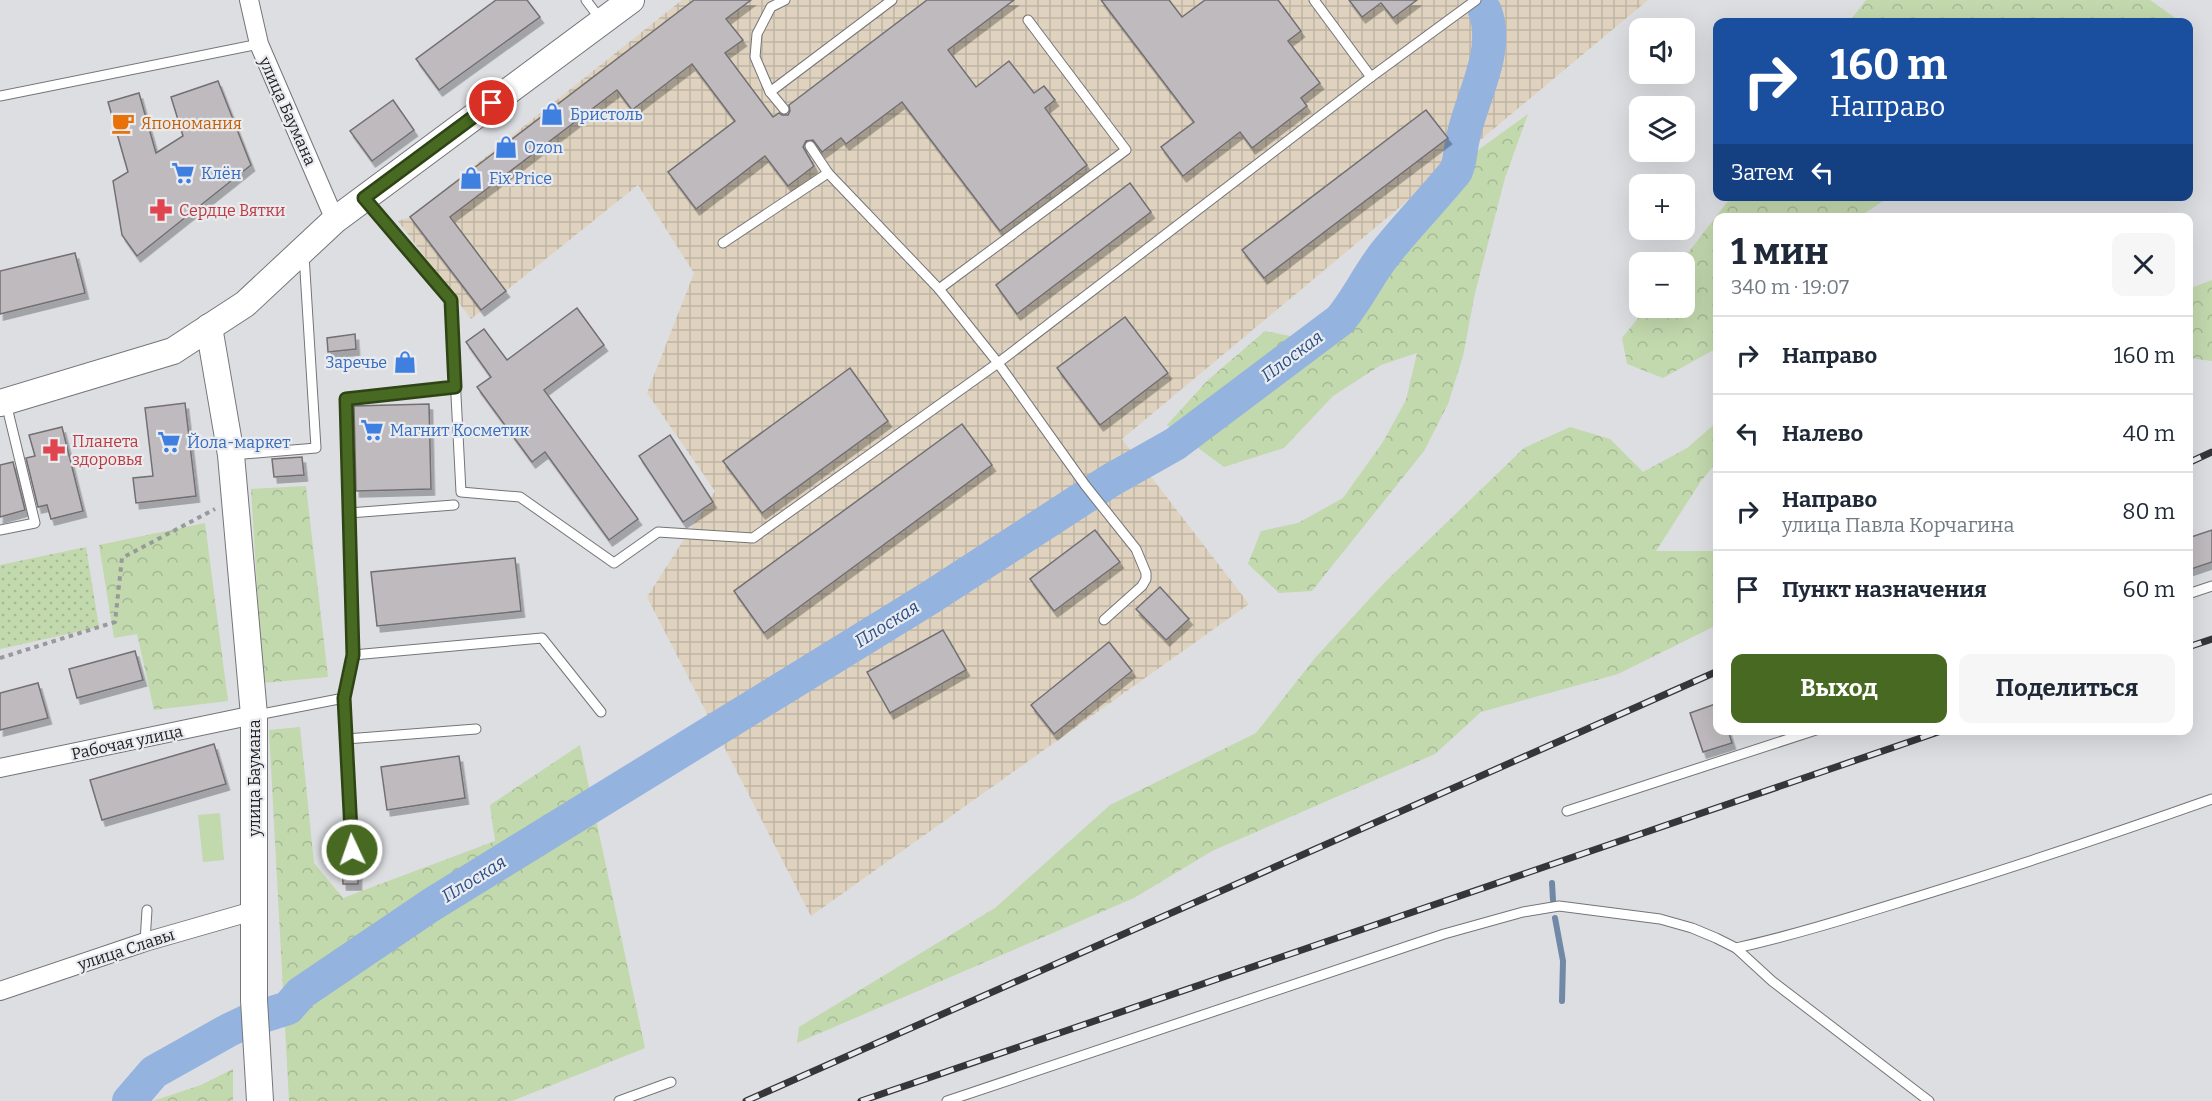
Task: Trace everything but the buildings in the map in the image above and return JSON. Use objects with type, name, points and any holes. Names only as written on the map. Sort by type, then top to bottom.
[{"type":"main road","points":[[3,402],[173,351],[245,304],[335,220],[631,0]]},
{"type":"main road","points":[[209,327],[231,455]]},
{"type":"main road","name":"улица Баумана","points":[[231,455],[254,715],[254,1000],[260,1101]]},
{"type":"street","name":"улица Баумана","points":[[249,0],[259,44],[335,220]]},
{"type":"street","name":"Рабочая улица","points":[[0,768],[254,715]]},
{"type":"street","name":"улица Славы","points":[[0,991],[145,942],[254,911]]},
{"type":"lane","points":[[586,0],[602,22]]},
{"type":"lane","points":[[784,109],[770,92],[755,57],[757,34],[771,7],[785,0]]},
{"type":"lane","points":[[770,92],[892,0]]},
{"type":"lane","points":[[1314,0],[1371,77]]},
{"type":"lane","points":[[364,198],[451,300],[461,492],[520,497],[614,563],[658,532],[753,538],[998,363],[1371,77],[1476,0]]},
{"type":"lane","points":[[939,289],[1126,150],[1028,20]]},
{"type":"lane","points":[[0,96],[259,44]]},
{"type":"lane","points":[[810,146],[828,173],[939,289],[998,363],[1085,485],[1136,549],[1143,562],[1146,579],[1142,586],[1104,620]]},
{"type":"lane","points":[[723,243],[828,173]]},
{"type":"lane","points":[[231,455],[316,448],[303,250]]},
{"type":"lane","points":[[352,850],[344,698],[353,655],[346,399],[455,387]]},
{"type":"lane","points":[[0,530],[36,523],[3,402]]},
{"type":"lane","points":[[349,513],[454,506]]},
{"type":"lane","points":[[2193,592],[2212,586]]},
{"type":"lane","points":[[353,655],[542,638],[601,712]]},
{"type":"lane","points":[[254,715],[344,698]]},
{"type":"lane","points":[[346,740],[476,729]]},
{"type":"lane","points":[[1567,811],[1801,735]]},
{"type":"lane","points":[[1736,948],[1797,934],[1926,894],[2111,835],[2212,799]]},
{"type":"lane","points":[[947,1101],[1444,934],[1523,912],[1559,906],[1660,919],[1700,931],[1736,948],[1772,981],[1929,1101]]},
{"type":"lane","points":[[145,942],[147,910]]},
{"type":"lane","points":[[619,1101],[671,1082]]},
{"type":"path","points":[[0,658],[115,622],[122,558],[236,498]]},
{"type":"shaded area","points":[[682,0],[1648,0],[1122,439],[1249,604],[811,916],[647,597],[715,491],[647,393],[694,273],[638,185],[471,319],[398,221],[410,217]]},
{"type":"green space","points":[[1866,0],[2150,0],[2175,18],[1852,18]]},
{"type":"green space","points":[[1528,114],[1505,178],[1475,293],[1463,356],[1448,404],[1424,451],[1312,591],[1279,593],[1248,564],[1261,531],[1298,523],[1343,498],[1383,442],[1406,400],[1417,353],[1381,365],[1333,396],[1284,448],[1224,467],[1167,425],[1207,381],[1265,331],[1295,337],[1335,312],[1364,263],[1428,186]]},
{"type":"green space","points":[[1728,201],[1883,201],[1865,213],[1719,213]]},
{"type":"green space","points":[[1713,220],[1713,350],[1663,378],[1627,364],[1622,338],[1638,318],[1695,318],[1695,252],[1689,252]]},
{"type":"green space","points":[[2212,280],[2212,361],[2193,359],[2193,287]]},
{"type":"green space","points":[[1713,425],[1713,467],[1701,481],[1656,551],[1713,551],[1713,627],[1618,674],[1481,712],[1435,754],[1212,851],[1134,898],[797,1043],[799,1027],[995,908],[1110,805],[1256,733],[1315,658],[1385,582],[1524,448],[1570,427],[1610,439],[1643,472],[1687,448]]},
{"type":"green space","points":[[306,486],[328,677],[263,683],[251,489]]},
{"type":"green space","points":[[205,523],[228,701],[154,710],[137,634],[114,638],[99,545]]},
{"type":"green space","points":[[86,547],[99,627],[0,649],[0,565]]},
{"type":"green space","points":[[300,727],[314,863],[343,898],[495,841],[490,805],[580,745],[645,1048],[512,1101],[289,1101],[269,730]]},
{"type":"green space","points":[[220,813],[224,860],[203,862],[198,815]]},
{"type":"green space","points":[[233,1069],[233,1101],[153,1101],[201,1085]]},
{"type":"waterway","name":"Плоская","points":[[129,1101],[154,1072],[229,1030],[250,1020],[288,1008],[301,993],[431,905],[931,597],[1111,480],[1175,444],[1340,320],[1387,251],[1456,171],[1467,123],[1487,59],[1489,27],[1485,11]]},
{"type":"waterway","points":[[1552,883],[1553,900]]},
{"type":"waterway","points":[[1555,918],[1563,961],[1562,1001]]},
{"type":"railway","points":[[2193,461],[2212,452]]},
{"type":"railway","points":[[2193,645],[2212,639]]},
{"type":"railway","points":[[746,1101],[1713,673]]},
{"type":"railway","points":[[861,1101],[1929,735]]},
{"type":"place","name":"Бристоль","points":[[552,114]]},
{"type":"place","name":"Япономания","points":[[123,123]]},
{"type":"place","name":"Ozon","points":[[506,147]]},
{"type":"place","name":"Клён","points":[[183,173]]},
{"type":"place","name":"Fix Price","points":[[471,178]]},
{"type":"place","name":"Сердце Вятки","points":[[161,210]]},
{"type":"place","name":"Заречье","points":[[405,362]]},
{"type":"place","name":"Магнит Косметик","points":[[372,430]]},
{"type":"place","name":"Йола-маркет","points":[[169,442]]},
{"type":"place","name":"Планета здоровья","points":[[54,450]]},
{"type":"route","points":[[352,850],[344,698],[353,655],[346,399],[455,387],[451,300],[364,198],[492,103]]}]
